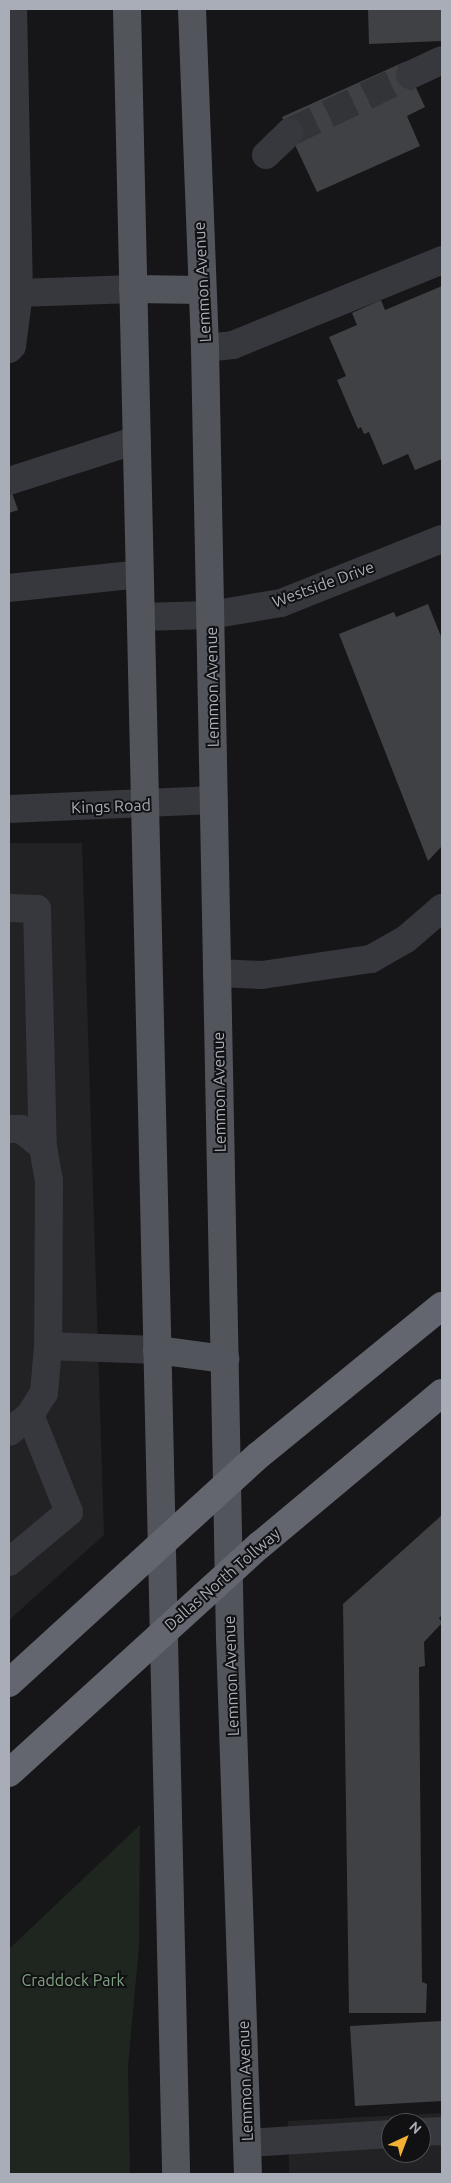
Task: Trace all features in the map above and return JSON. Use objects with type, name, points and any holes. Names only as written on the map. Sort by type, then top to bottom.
[{"type":"highway","points":[[9,1683],[117,1582],[259,1455],[442,1306]]},
{"type":"highway","name":"Dallas North Tollway","points":[[9,1773],[120,1669],[260,1545],[442,1393]]},
{"type":"main road","points":[[127,9],[176,2174]]},
{"type":"main road","name":"Lemmon Avenue","points":[[192,9],[205,348],[230,1638],[248,2174]]},
{"type":"main road","points":[[133,289],[202,290]]},
{"type":"main road","points":[[157,1350],[225,1359]]},
{"type":"street","points":[[9,350],[12,346],[19,293],[12,9]]},
{"type":"street","points":[[410,75],[442,60]]},
{"type":"street","points":[[266,155],[290,132]]},
{"type":"street","points":[[205,348],[233,345],[442,260]]},
{"type":"street","points":[[19,293],[133,289]]},
{"type":"street","points":[[9,481],[137,440]]},
{"type":"street","name":"Westside Drive","points":[[141,617],[210,615],[280,603],[442,539]]},
{"type":"street","points":[[9,588],[140,574]]},
{"type":"street","name":"Kings Road","points":[[9,809],[145,805],[214,800]]},
{"type":"street","points":[[9,908],[37,908],[43,1146],[49,1180],[48,1346],[44,1393],[30,1415],[9,1432]]},
{"type":"street","points":[[217,973],[262,975],[371,959],[406,939],[442,908]]},
{"type":"street","points":[[9,1129],[21,1129],[43,1146]]},
{"type":"street","points":[[48,1346],[157,1350]]},
{"type":"street","points":[[9,1562],[70,1512],[30,1415]]},
{"type":"street","points":[[248,2143],[381,2135]]},
{"type":"shaded area","points":[[9,843],[82,843],[104,1535],[9,1620]]},
{"type":"shaded area","points":[[442,2113],[442,2174],[289,2174],[288,2121],[381,2116],[381,2163],[431,2163],[431,2114]]},
{"type":"green space","name":"Craddock Park","points":[[140,1825],[139,1946],[128,2066],[130,2174],[9,2174],[9,1949]]},
{"type":"building","points":[[368,9],[442,9],[442,41],[369,44]]},
{"type":"building","points":[[404,62],[425,107],[407,116],[420,146],[317,192],[282,117]]},
{"type":"building","points":[[442,286],[442,459],[415,470],[408,454],[383,465],[369,432],[364,434],[361,427],[358,429],[337,380],[346,376],[329,337],[357,325],[352,313],[381,300],[385,310]]},
{"type":"building","points":[[9,484],[18,510],[9,513]]},
{"type":"building","points":[[428,604],[442,639],[442,846],[428,861],[339,634],[394,612],[396,617]]},
{"type":"building","points":[[442,1515],[442,1615],[439,1618],[442,1623],[424,1642],[425,1666],[419,1667],[422,1982],[427,1984],[426,2013],[349,2013],[343,1604]]},
{"type":"building","points":[[442,2021],[442,2101],[355,2106],[350,2026]]},
{"type":"tunnel","points":[[290,132],[410,75]]}]
